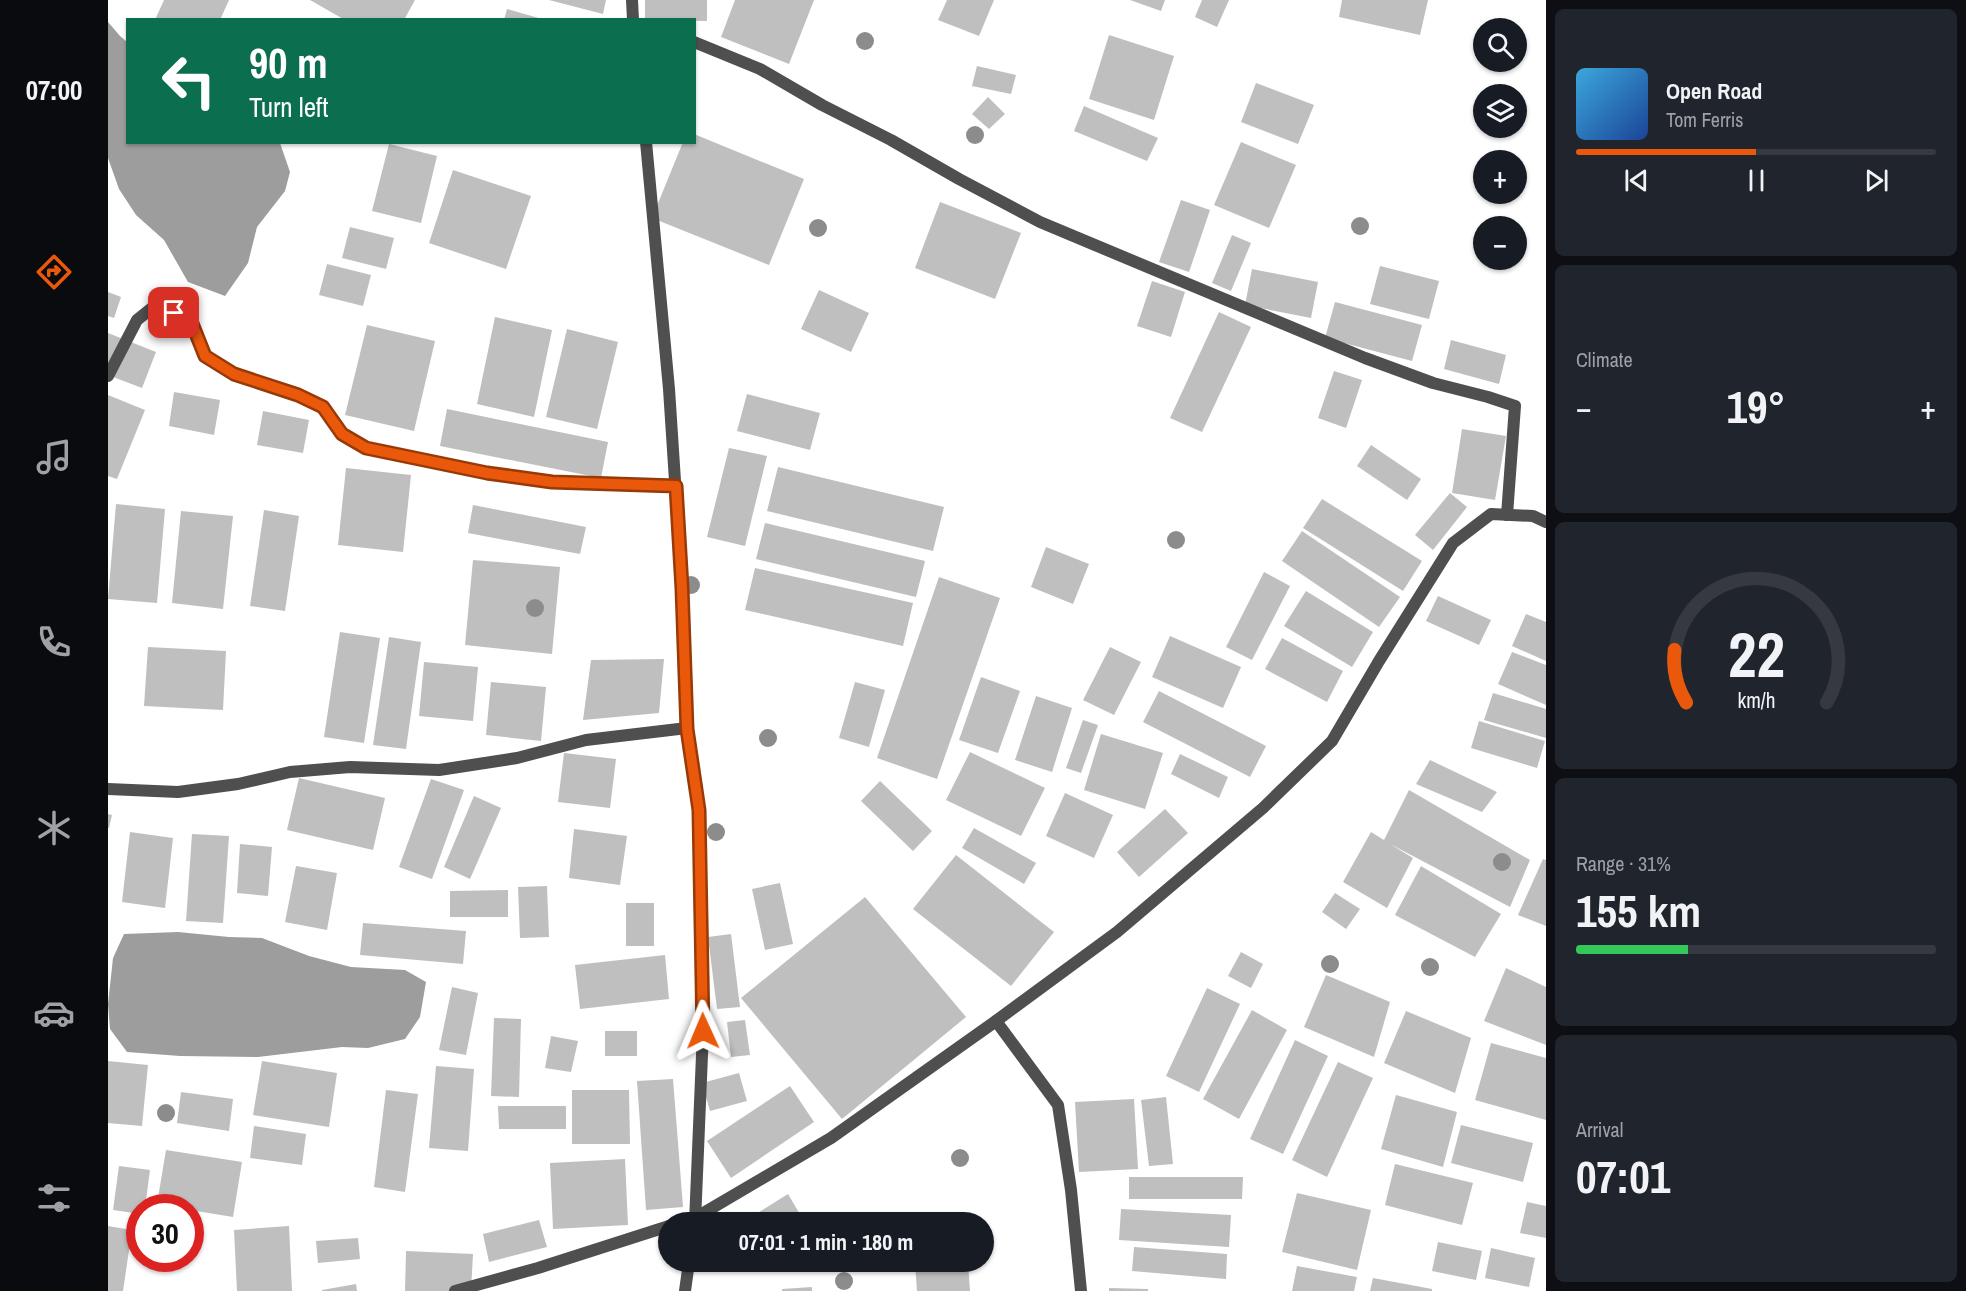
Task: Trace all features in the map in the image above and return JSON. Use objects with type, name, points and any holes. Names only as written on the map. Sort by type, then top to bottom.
[{"type":"street","points":[[632,0],[633,18]]},
{"type":"street","points":[[696,43],[760,69],[822,105],[1040,222],[1365,358],[1433,383],[1515,406],[1507,515]]},
{"type":"street","points":[[646,144],[676,486],[687,729],[699,810],[703,1019],[695,1212]]},
{"type":"street","points":[[108,376],[137,320],[158,304],[191,321],[205,356],[234,374],[298,395],[323,407],[342,434],[366,448],[487,473],[552,482],[676,486]]},
{"type":"street","points":[[708,1212],[831,1138],[1117,932],[1179,881],[1263,808],[1332,741],[1453,543],[1491,514],[1533,516],[1546,522]]},
{"type":"street","points":[[108,789],[178,792],[238,784],[290,772],[350,767],[440,770],[517,758],[586,740],[687,729]]},
{"type":"street","points":[[996,1021],[1058,1105],[1071,1190],[1081,1291]]},
{"type":"street","points":[[455,1291],[658,1229]]},
{"type":"street","points":[[685,1291],[688,1272]]},
{"type":"shaded area","points":[[108,22],[126,41],[126,144],[280,144],[290,172],[285,191],[257,227],[248,263],[225,296],[188,282],[164,240],[136,215],[119,189],[108,158]]},
{"type":"shaded area","points":[[178,932],[262,938],[309,956],[351,967],[405,970],[426,982],[420,1017],[405,1039],[368,1048],[342,1047],[258,1057],[180,1056],[127,1052],[110,1029],[108,1004],[113,958],[124,934]]},
{"type":"building","points":[[164,0],[229,0],[221,18],[156,18]]},
{"type":"building","points":[[310,0],[415,0],[405,18],[342,18]]},
{"type":"building","points":[[549,0],[606,0],[603,14]]},
{"type":"building","points":[[645,0],[707,0],[707,21],[696,21],[696,18],[645,18]]},
{"type":"building","points":[[735,0],[814,0],[789,64],[721,37]]},
{"type":"building","points":[[947,0],[994,0],[979,36],[938,20]]},
{"type":"building","points":[[1130,0],[1165,0],[1161,11]]},
{"type":"building","points":[[1202,0],[1229,0],[1217,27],[1195,17]]},
{"type":"building","points":[[1342,0],[1428,0],[1420,35],[1339,17]]},
{"type":"building","points":[[507,9],[538,18],[505,18]]},
{"type":"building","points":[[1109,35],[1174,56],[1154,120],[1089,99]]},
{"type":"building","points":[[977,66],[1016,75],[1011,94],[972,86]]},
{"type":"building","points":[[1256,83],[1314,105],[1298,144],[1241,122]]},
{"type":"building","points":[[988,97],[1005,114],[989,129],[972,114]]},
{"type":"building","points":[[1084,106],[1158,138],[1147,161],[1074,131]]},
{"type":"building","points":[[696,135],[804,179],[769,265],[652,218],[682,144],[696,144]]},
{"type":"building","points":[[1241,142],[1296,165],[1269,228],[1214,205]]},
{"type":"building","points":[[389,144],[437,156],[421,223],[372,211]]},
{"type":"building","points":[[453,170],[531,196],[506,269],[429,243]]},
{"type":"building","points":[[1181,200],[1210,210],[1189,272],[1159,262]]},
{"type":"building","points":[[940,202],[1021,233],[995,299],[915,268]]},
{"type":"building","points":[[350,227],[394,238],[386,269],[342,258]]},
{"type":"building","points":[[1232,235],[1251,243],[1231,291],[1212,283]]},
{"type":"building","points":[[327,264],[371,275],[363,306],[319,295]]},
{"type":"building","points":[[1380,266],[1439,281],[1429,319],[1370,304]]},
{"type":"building","points":[[1252,269],[1318,282],[1311,318],[1245,305]]},
{"type":"building","points":[[1152,281],[1185,292],[1171,337],[1137,326]]},
{"type":"building","points":[[819,290],[869,313],[851,352],[801,329]]},
{"type":"building","points":[[108,292],[121,297],[114,318],[108,316]]},
{"type":"building","points":[[1335,302],[1422,325],[1412,361],[1325,338]]},
{"type":"building","points":[[1219,312],[1251,327],[1202,432],[1170,418]]},
{"type":"building","points":[[495,317],[552,330],[534,417],[477,404]]},
{"type":"building","points":[[367,325],[435,341],[414,431],[345,415]]},
{"type":"building","points":[[567,329],[618,342],[597,429],[546,417]]},
{"type":"building","points":[[108,333],[156,352],[142,388],[108,375]]},
{"type":"building","points":[[1451,340],[1506,355],[1499,384],[1444,369]]},
{"type":"building","points":[[1334,371],[1362,380],[1346,428],[1318,418]]},
{"type":"building","points":[[174,392],[220,400],[214,435],[169,426]]},
{"type":"building","points":[[747,394],[820,413],[810,450],[737,431]]},
{"type":"building","points":[[108,395],[145,410],[117,479],[108,476]]},
{"type":"building","points":[[447,409],[608,442],[601,478],[440,446]]},
{"type":"building","points":[[263,411],[309,420],[303,453],[257,445]]},
{"type":"building","points":[[1462,429],[1506,436],[1495,500],[1452,493]]},
{"type":"building","points":[[1371,445],[1421,479],[1407,500],[1357,466]]},
{"type":"building","points":[[729,448],[767,456],[745,546],[707,537]]},
{"type":"building","points":[[778,467],[944,507],[933,551],[767,511]]},
{"type":"building","points":[[346,468],[411,475],[403,552],[338,545]]},
{"type":"building","points":[[1450,493],[1467,507],[1433,550],[1415,535]]},
{"type":"building","points":[[1322,499],[1422,561],[1403,591],[1303,528]]},
{"type":"building","points":[[116,504],[165,509],[157,603],[108,599]]},
{"type":"building","points":[[473,505],[586,527],[580,554],[468,533]]},
{"type":"building","points":[[264,510],[299,516],[285,611],[250,606]]},
{"type":"building","points":[[181,511],[233,516],[223,609],[172,603]]},
{"type":"building","points":[[765,523],[925,561],[916,597],[756,559]]},
{"type":"building","points":[[1302,531],[1400,597],[1379,627],[1282,561]]},
{"type":"building","points":[[1046,547],[1089,564],[1073,604],[1031,587]]},
{"type":"building","points":[[473,560],[560,567],[552,654],[465,645]]},
{"type":"building","points":[[755,568],[913,603],[903,646],[745,610]]},
{"type":"building","points":[[1264,572],[1290,586],[1252,660],[1226,647]]},
{"type":"building","points":[[939,577],[1000,598],[937,779],[877,758]]},
{"type":"building","points":[[1306,591],[1373,632],[1352,667],[1284,626]]},
{"type":"building","points":[[1438,596],[1491,620],[1479,645],[1426,621]]},
{"type":"building","points":[[1526,614],[1546,622],[1546,661],[1512,646]]},
{"type":"building","points":[[340,632],[380,638],[364,743],[324,737]]},
{"type":"building","points":[[1170,636],[1241,667],[1223,708],[1152,677]]},
{"type":"building","points":[[389,637],[421,642],[406,749],[373,745]]},
{"type":"building","points":[[1282,638],[1343,671],[1327,702],[1265,669]]},
{"type":"building","points":[[148,647],[226,651],[223,710],[144,706]]},
{"type":"building","points":[[1110,647],[1141,662],[1114,715],[1083,700]]},
{"type":"building","points":[[1512,652],[1546,665],[1546,705],[1498,684]]},
{"type":"building","points":[[664,659],[659,713],[583,720],[591,660]]},
{"type":"building","points":[[424,662],[478,667],[473,721],[419,716]]},
{"type":"building","points":[[981,677],[1020,691],[998,753],[959,740]]},
{"type":"building","points":[[491,682],[546,687],[541,741],[486,735]]},
{"type":"building","points":[[855,682],[885,690],[869,747],[839,738]]},
{"type":"building","points":[[1159,691],[1266,746],[1250,777],[1143,722]]},
{"type":"building","points":[[1493,693],[1546,709],[1546,738],[1484,720]]},
{"type":"building","points":[[1036,696],[1072,708],[1052,772],[1015,760]]},
{"type":"building","points":[[1083,720],[1098,725],[1081,773],[1066,768]]},
{"type":"building","points":[[1479,721],[1545,741],[1537,768],[1471,748]]},
{"type":"building","points":[[1101,734],[1163,753],[1145,809],[1084,790]]},
{"type":"building","points":[[970,752],[1045,788],[1021,836],[946,800]]},
{"type":"building","points":[[564,753],[616,759],[610,808],[558,802]]},
{"type":"building","points":[[1180,754],[1228,777],[1219,798],[1171,774]]},
{"type":"building","points":[[1430,760],[1497,792],[1482,812],[1416,784]]},
{"type":"building","points":[[299,778],[385,798],[373,850],[287,830]]},
{"type":"building","points":[[431,779],[464,790],[432,879],[399,867]]},
{"type":"building","points":[[880,781],[932,831],[913,851],[861,801]]},
{"type":"building","points":[[1409,790],[1530,860],[1510,907],[1390,844],[1413,858],[1387,908],[1343,882],[1371,832],[1384,840]]},
{"type":"building","points":[[1065,793],[1113,815],[1094,858],[1046,836]]},
{"type":"building","points":[[474,796],[501,808],[470,879],[444,867]]},
{"type":"building","points":[[1165,809],[1188,833],[1139,877],[1117,852]]},
{"type":"building","points":[[108,814],[112,815],[109,828],[108,828]]},
{"type":"building","points":[[974,828],[1036,863],[1024,884],[962,848]]},
{"type":"building","points":[[574,829],[627,836],[620,885],[569,878]]},
{"type":"building","points":[[130,832],[173,838],[165,908],[122,902]]},
{"type":"building","points":[[192,834],[229,836],[223,923],[186,921]]},
{"type":"building","points":[[240,844],[272,847],[268,896],[237,893]]},
{"type":"building","points":[[956,855],[1054,932],[1011,986],[913,909]]},
{"type":"building","points":[[1543,859],[1546,860],[1546,926],[1518,915]]},
{"type":"building","points":[[296,866],[337,873],[327,930],[285,922]]},
{"type":"building","points":[[1421,866],[1501,914],[1475,957],[1395,915]]},
{"type":"building","points":[[780,883],[793,944],[765,950],[752,889]]},
{"type":"building","points":[[547,886],[549,937],[520,938],[518,887]]},
{"type":"building","points":[[508,890],[508,917],[450,917],[450,891]]},
{"type":"building","points":[[1335,893],[1360,909],[1346,929],[1322,912]]},
{"type":"building","points":[[865,897],[966,1017],[842,1119],[741,998]]},
{"type":"building","points":[[626,903],[654,903],[654,946],[626,946]]},
{"type":"building","points":[[363,923],[466,931],[463,964],[360,955]]},
{"type":"building","points":[[731,934],[740,1007],[717,1009],[708,937]]},
{"type":"building","points":[[1241,952],[1263,964],[1251,988],[1228,976]]},
{"type":"building","points":[[665,955],[669,999],[580,1009],[575,965]]},
{"type":"building","points":[[1506,968],[1546,987],[1546,1045],[1484,1021]]},
{"type":"building","points":[[1326,975],[1390,1002],[1374,1057],[1304,1027]]},
{"type":"building","points":[[452,987],[478,993],[466,1055],[439,1050]]},
{"type":"building","points":[[1207,988],[1240,1004],[1199,1092],[1166,1076]]},
{"type":"building","points":[[1252,1010],[1287,1030],[1239,1119],[1203,1099]]},
{"type":"building","points":[[1406,1011],[1471,1038],[1455,1093],[1384,1063]]},
{"type":"building","points":[[494,1018],[521,1019],[519,1097],[491,1096]]},
{"type":"building","points":[[745,1020],[750,1055],[731,1057],[727,1022]]},
{"type":"building","points":[[605,1031],[637,1031],[637,1056],[605,1056]]},
{"type":"building","points":[[551,1036],[578,1041],[571,1072],[545,1068]]},
{"type":"building","points":[[1295,1040],[1328,1056],[1283,1154],[1250,1139]]},
{"type":"building","points":[[1491,1043],[1546,1058],[1546,1120],[1475,1100]]},
{"type":"building","points":[[108,1061],[148,1065],[142,1126],[108,1123]]},
{"type":"building","points":[[262,1061],[337,1073],[329,1127],[253,1115]]},
{"type":"building","points":[[1338,1062],[1373,1078],[1327,1177],[1292,1160]]},
{"type":"building","points":[[436,1066],[474,1069],[468,1151],[429,1148]]},
{"type":"building","points":[[739,1073],[747,1101],[710,1111],[702,1083]]},
{"type":"building","points":[[673,1079],[683,1207],[646,1210],[637,1081]]},
{"type":"building","points":[[790,1086],[814,1122],[731,1178],[707,1141]]},
{"type":"building","points":[[386,1090],[418,1094],[405,1192],[374,1187]]},
{"type":"building","points":[[572,1090],[629,1090],[630,1144],[572,1144]]},
{"type":"building","points":[[181,1092],[233,1099],[229,1131],[177,1123]]},
{"type":"building","points":[[1396,1095],[1457,1112],[1443,1167],[1381,1149]]},
{"type":"building","points":[[1166,1097],[1173,1164],[1149,1166],[1141,1100]]},
{"type":"building","points":[[1134,1099],[1138,1169],[1079,1172],[1075,1102]]},
{"type":"building","points":[[498,1106],[566,1106],[566,1129],[499,1129]]},
{"type":"building","points":[[1461,1125],[1533,1143],[1523,1182],[1451,1163]]},
{"type":"building","points":[[254,1126],[306,1134],[302,1165],[250,1158]]},
{"type":"building","points":[[166,1150],[242,1162],[233,1217],[204,1212],[204,1194],[159,1194]]},
{"type":"building","points":[[625,1159],[628,1225],[553,1229],[550,1163]]},
{"type":"building","points":[[1395,1164],[1473,1183],[1462,1225],[1385,1205]]},
{"type":"building","points":[[119,1166],[150,1170],[147,1194],[126,1194],[126,1212],[113,1210]]},
{"type":"building","points":[[1129,1177],[1243,1177],[1242,1199],[1129,1199]]},
{"type":"building","points":[[1297,1193],[1371,1210],[1357,1270],[1282,1252]]},
{"type":"building","points":[[788,1194],[799,1212],[759,1212]]},
{"type":"building","points":[[1527,1202],[1546,1206],[1546,1238],[1520,1233]]},
{"type":"building","points":[[1121,1209],[1231,1215],[1229,1247],[1119,1240]]},
{"type":"building","points":[[539,1220],[547,1247],[489,1262],[483,1234]]},
{"type":"building","points":[[108,1226],[126,1229],[126,1271],[123,1291],[108,1291]]},
{"type":"building","points":[[289,1226],[292,1291],[237,1291],[234,1230]]},
{"type":"building","points":[[358,1238],[360,1259],[318,1263],[316,1241]]},
{"type":"building","points":[[1438,1242],[1482,1251],[1476,1280],[1432,1271]]},
{"type":"building","points":[[1134,1247],[1227,1254],[1226,1279],[1132,1271]]},
{"type":"building","points":[[1491,1248],[1535,1258],[1529,1287],[1485,1278]]},
{"type":"building","points":[[406,1251],[473,1254],[471,1291],[405,1291]]},
{"type":"building","points":[[1297,1266],[1357,1277],[1354,1291],[1292,1291]]},
{"type":"building","points":[[916,1272],[969,1272],[970,1291],[917,1291]]},
{"type":"building","points":[[1373,1278],[1432,1289],[1432,1291],[1370,1291]]},
{"type":"building","points":[[356,1284],[357,1291],[322,1291],[322,1290]]},
{"type":"building","points":[[812,1287],[812,1291],[782,1291],[782,1289]]},
{"type":"building","points":[[1109,1288],[1148,1289],[1148,1291],[1109,1291]]},
{"type":"route","points":[[174,313],[191,321],[205,356],[234,374],[298,395],[323,407],[342,434],[366,448],[487,473],[552,482],[676,486],[687,729],[699,810],[703,1031]]}]
